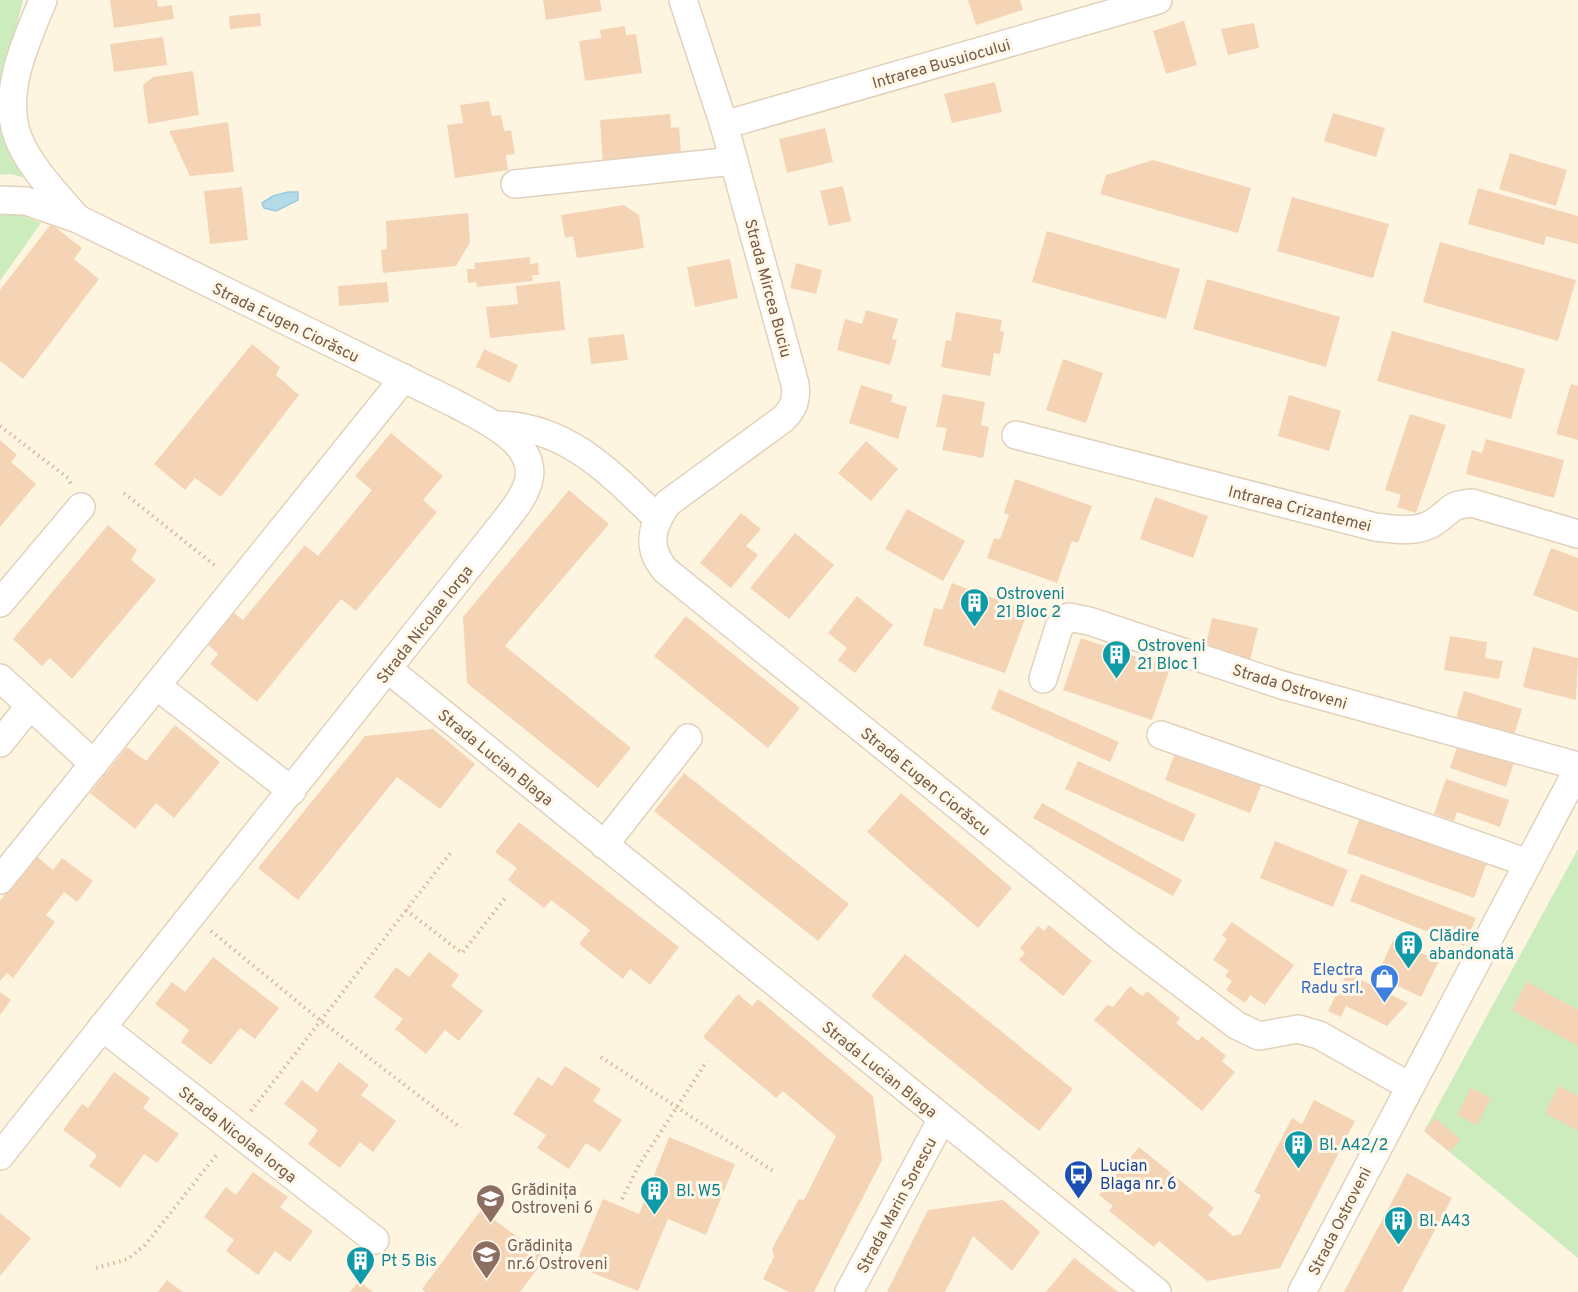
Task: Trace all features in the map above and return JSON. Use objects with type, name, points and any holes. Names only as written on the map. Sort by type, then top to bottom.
[{"type":"street","points":[[43,0],[22,52],[14,87],[15,129],[32,162],[78,219]]},
{"type":"street","name":"Strada Mircea Buciu","points":[[657,518],[681,491],[783,419],[792,410],[797,398],[724,125],[683,0]]},
{"type":"street","name":"Intrarea Busuiocului","points":[[724,125],[1158,0]]},
{"type":"street","points":[[515,184],[734,161]]},
{"type":"street","points":[[0,200],[26,201],[78,219]]},
{"type":"street","name":"Strada Eugen Ciorăscu","points":[[78,219],[404,378],[495,425],[522,448]]},
{"type":"street","points":[[0,880],[404,378]]},
{"type":"street","name":"Strada Eugen Ciorăscu","points":[[495,425],[519,424],[554,436],[602,466],[657,518],[651,533],[653,550],[665,570],[1115,932],[1227,1018],[1247,1032],[1259,1036],[1298,1029],[1319,1035],[1409,1086]]},
{"type":"street","name":"Intrarea Crizantemei","points":[[1016,435],[1375,527],[1417,529],[1432,523],[1454,504],[1472,503],[1578,534]]},
{"type":"street","name":"Strada Nicolae Iorga","points":[[0,1156],[292,791],[521,499],[528,484],[530,468],[522,448]]},
{"type":"street","points":[[0,603],[81,507]]},
{"type":"street","name":"Strada Ostroveni","points":[[1043,679],[1059,627],[1069,617],[1089,621],[1282,686],[1578,767],[1302,1292]]},
{"type":"street","name":"Strada Lucian Blaga","points":[[388,669],[1157,1292]]},
{"type":"street","points":[[0,678],[29,707],[94,764]]},
{"type":"street","points":[[157,686],[292,791]]},
{"type":"street","points":[[0,743],[29,707]]},
{"type":"street","points":[[1161,735],[1528,863]]},
{"type":"street","points":[[604,845],[688,738]]},
{"type":"street","name":"Strada Nicolae Iorga","points":[[102,1027],[375,1240]]},
{"type":"street","name":"Strada Marin Sorescu","points":[[849,1292],[942,1119]]},
{"type":"path","points":[[0,426],[68,478],[81,507]]},
{"type":"path","points":[[124,493],[237,583]]},
{"type":"path","points":[[96,1268],[128,1259],[145,1245],[451,852]]},
{"type":"path","points":[[405,910],[462,953],[506,897]]},
{"type":"path","points":[[192,915],[321,1021],[461,1128]]},
{"type":"path","points":[[601,1057],[772,1171]]},
{"type":"path","points":[[622,1199],[639,1165],[707,1061]]},
{"type":"green space","points":[[0,0],[23,0],[5,71],[36,181],[11,174],[0,175]]},
{"type":"green space","points":[[0,213],[21,215],[41,223],[0,281]]},
{"type":"green space","points":[[1578,849],[1578,1258],[1424,1131]]},
{"type":"water","points":[[298,192],[298,200],[276,211],[264,208],[262,203],[273,196]]},
{"type":"building","points":[[110,0],[157,0],[158,7],[172,5],[174,19],[114,28]]},
{"type":"building","points":[[543,0],[600,0],[602,11],[546,20]]},
{"type":"building","points":[[968,0],[1020,0],[1023,10],[976,25]]},
{"type":"building","points":[[260,13],[261,26],[230,29],[229,16]]},
{"type":"building","points":[[1184,21],[1197,65],[1166,74],[1153,31]]},
{"type":"building","points":[[1254,23],[1259,48],[1228,55],[1221,29]]},
{"type":"building","points":[[625,26],[626,35],[636,34],[642,73],[585,81],[579,41],[601,38],[600,30]]},
{"type":"building","points":[[163,37],[167,65],[114,72],[110,44]]},
{"type":"building","points":[[193,71],[199,115],[148,124],[143,85],[153,77]]},
{"type":"building","points":[[995,82],[1002,112],[952,123],[944,94]]},
{"type":"building","points":[[489,101],[492,116],[501,115],[504,131],[511,130],[515,154],[506,155],[508,170],[455,178],[447,125],[463,123],[460,105]]},
{"type":"building","points":[[1333,113],[1385,128],[1376,157],[1324,141]]},
{"type":"building","points":[[670,114],[671,128],[679,127],[681,153],[671,153],[672,160],[603,166],[600,120]]},
{"type":"building","points":[[228,122],[234,172],[190,176],[169,131]]},
{"type":"building","points":[[825,128],[833,162],[787,173],[779,139]]},
{"type":"building","points":[[1510,153],[1567,170],[1556,206],[1499,189]]},
{"type":"building","points":[[1153,160],[1251,188],[1238,233],[1100,194],[1106,175]]},
{"type":"building","points":[[843,186],[851,221],[829,226],[820,191]]},
{"type":"building","points":[[242,187],[248,240],[210,244],[204,191]]},
{"type":"building","points":[[1478,188],[1578,216],[1578,244],[1546,236],[1544,245],[1468,224]]},
{"type":"building","points":[[1292,197],[1389,224],[1373,278],[1277,251]]},
{"type":"building","points":[[624,205],[639,215],[644,248],[577,258],[573,236],[565,238],[561,215]]},
{"type":"building","points":[[468,213],[470,242],[456,266],[383,273],[381,250],[387,249],[386,221]]},
{"type":"building","points":[[51,224],[82,248],[74,259],[99,279],[23,379],[0,361],[0,290]]},
{"type":"building","points":[[1047,231],[1180,269],[1166,319],[1032,282]]},
{"type":"building","points":[[1440,242],[1576,280],[1558,341],[1423,302]]},
{"type":"building","points":[[530,257],[530,264],[538,263],[539,275],[532,275],[533,281],[477,287],[476,282],[468,283],[467,269],[475,269],[474,263]]},
{"type":"building","points":[[730,259],[738,298],[695,307],[687,267]]},
{"type":"building","points":[[796,263],[822,270],[816,294],[790,288]]},
{"type":"building","points":[[1207,279],[1340,317],[1326,367],[1193,329]]},
{"type":"building","points":[[560,281],[565,330],[490,338],[486,307],[518,304],[516,286]]},
{"type":"building","points":[[387,282],[389,302],[339,306],[338,286]]},
{"type":"building","points":[[866,310],[898,319],[892,339],[897,340],[890,365],[837,350],[845,319],[862,324]]},
{"type":"building","points":[[956,312],[1002,320],[1000,331],[1004,332],[1000,354],[994,353],[990,376],[941,367],[946,340],[951,341]]},
{"type":"building","points":[[1392,331],[1525,369],[1511,419],[1377,381]]},
{"type":"building","points":[[624,334],[628,360],[591,364],[588,338]]},
{"type":"building","points":[[252,344],[280,367],[276,375],[299,395],[221,497],[195,478],[185,490],[154,464]]},
{"type":"building","points":[[484,349],[518,365],[510,383],[476,367]]},
{"type":"building","points":[[1063,359],[1103,373],[1086,423],[1046,410]]},
{"type":"building","points":[[1571,384],[1578,386],[1578,440],[1556,434]]},
{"type":"building","points":[[861,385],[893,395],[891,402],[907,407],[898,439],[849,423]]},
{"type":"building","points":[[943,394],[985,402],[981,425],[989,427],[983,458],[942,450],[947,428],[936,427]]},
{"type":"building","points":[[1289,395],[1341,411],[1329,451],[1278,436]]},
{"type":"building","points":[[1410,414],[1446,425],[1416,513],[1397,507],[1401,495],[1385,490]]},
{"type":"building","points":[[391,433],[443,476],[423,500],[437,512],[356,611],[341,599],[257,702],[210,664],[218,654],[206,643],[232,611],[243,620],[305,545],[318,556],[372,490],[355,476]]},
{"type":"building","points":[[1486,439],[1564,460],[1554,498],[1466,474],[1472,450],[1482,453]]},
{"type":"building","points":[[0,440],[17,455],[11,462],[36,484],[0,527]]},
{"type":"building","points":[[866,441],[898,469],[871,501],[838,473]]},
{"type":"building","points":[[1015,479],[1092,506],[1078,543],[1072,541],[1057,583],[987,558],[994,538],[1000,539],[1009,515],[1004,513]]},
{"type":"building","points":[[569,490],[609,524],[505,646],[631,748],[598,788],[467,683],[463,617]]},
{"type":"building","points":[[1155,497],[1208,516],[1193,558],[1140,539]]},
{"type":"building","points":[[907,509],[965,541],[943,581],[885,549]]},
{"type":"building","points":[[741,513],[761,529],[746,546],[758,555],[731,588],[700,563]]},
{"type":"building","points":[[108,525],[137,550],[131,560],[156,580],[72,679],[50,658],[42,666],[13,639]]},
{"type":"building","points":[[795,533],[834,565],[789,619],[750,588]]},
{"type":"building","points":[[1551,548],[1578,558],[1578,612],[1533,595]]},
{"type":"building","name":"Ostroveni 21 Bloc 2","points":[[952,583],[1028,611],[1005,673],[923,645],[934,608],[942,610]]},
{"type":"building","points":[[857,596],[893,625],[855,673],[838,660],[847,648],[828,633]]},
{"type":"building","points":[[686,616],[800,708],[768,748],[654,656]]},
{"type":"building","points":[[1212,618],[1258,628],[1250,660],[1205,649]]},
{"type":"building","points":[[1450,636],[1487,642],[1485,658],[1503,661],[1499,679],[1444,670]]},
{"type":"building","name":"Ostroveni 21 Bloc 1","points":[[1081,638],[1170,668],[1152,720],[1063,690]]},
{"type":"building","points":[[1533,647],[1578,658],[1576,700],[1523,687]]},
{"type":"building","points":[[999,689],[1119,742],[1110,762],[991,709]]},
{"type":"building","points":[[1464,691],[1522,709],[1514,735],[1456,718]]},
{"type":"building","points":[[175,725],[220,762],[174,818],[156,803],[135,829],[90,793],[127,747],[146,761]]},
{"type":"building","points":[[433,729],[475,764],[440,809],[397,777],[298,900],[258,868],[365,736]]},
{"type":"building","points":[[1460,738],[1516,757],[1506,787],[1450,768]]},
{"type":"building","points":[[1177,748],[1263,781],[1250,813],[1165,780]]},
{"type":"building","points":[[1078,761],[1196,814],[1183,842],[1065,789]]},
{"type":"building","points":[[684,773],[849,904],[818,941],[654,811]]},
{"type":"building","points":[[1446,779],[1509,800],[1500,827],[1457,812],[1454,821],[1434,814]]},
{"type":"building","points":[[901,793],[1012,888],[978,928],[867,832]]},
{"type":"building","points":[[1042,803],[1182,880],[1173,896],[1033,818]]},
{"type":"building","points":[[1361,814],[1488,860],[1474,898],[1347,853]]},
{"type":"building","points":[[519,822],[679,947],[650,985],[630,969],[623,979],[579,944],[590,930],[551,900],[544,908],[508,880],[517,868],[495,852]]},
{"type":"building","points":[[1275,841],[1348,870],[1333,907],[1260,878]]},
{"type":"building","points":[[35,855],[53,870],[62,858],[93,881],[77,902],[64,892],[46,915],[55,922],[13,978],[7,973],[0,981],[0,901]]},
{"type":"building","points":[[1361,874],[1476,918],[1464,946],[1350,901]]},
{"type":"building","points":[[1232,922],[1294,965],[1265,1005],[1250,995],[1245,1003],[1226,990],[1232,981],[1225,976],[1229,971],[1213,960],[1227,939],[1222,935]]},
{"type":"building","points":[[1049,925],[1092,961],[1063,996],[1019,960],[1025,953],[1020,948],[1038,926],[1044,931]]},
{"type":"building","name":"Clădire abandonată","points":[[1393,940],[1439,961],[1421,997],[1377,976]]},
{"type":"building","points":[[429,952],[459,975],[451,986],[483,1011],[459,1041],[445,1030],[426,1054],[395,1029],[403,1019],[374,997],[396,967],[409,977]]},
{"type":"building","points":[[905,954],[1073,1089],[1039,1131],[871,996]]},
{"type":"building","points":[[213,957],[279,1008],[255,1039],[240,1028],[211,1065],[181,1042],[189,1030],[155,1004],[172,982],[185,992]]},
{"type":"building","points":[[1347,973],[1408,1003],[1387,1026],[1346,1006],[1341,1017],[1328,1011]]},
{"type":"building","points":[[1527,982],[1578,1010],[1578,1046],[1512,1010]]},
{"type":"building","points":[[1130,986],[1142,996],[1147,991],[1180,1018],[1176,1023],[1198,1041],[1202,1036],[1226,1056],[1222,1061],[1235,1072],[1202,1111],[1094,1020],[1107,1005],[1113,1007]]},
{"type":"building","points":[[0,992],[11,1000],[0,1015]]},
{"type":"building","points":[[738,994],[752,1006],[758,999],[873,1096],[882,1160],[814,1292],[789,1292],[763,1279],[774,1257],[772,1249],[799,1199],[804,1200],[836,1136],[783,1091],[776,1098],[703,1037]]},
{"type":"building","points":[[339,1062],[369,1085],[361,1095],[396,1121],[373,1152],[360,1142],[340,1168],[308,1144],[318,1130],[284,1104],[302,1080],[317,1092]]},
{"type":"building","points":[[565,1066],[601,1089],[593,1101],[622,1120],[600,1152],[586,1143],[569,1169],[537,1148],[546,1135],[513,1114],[538,1077],[552,1086]]},
{"type":"building","points":[[114,1072],[150,1098],[143,1108],[179,1134],[157,1163],[144,1154],[120,1188],[89,1166],[97,1155],[63,1130],[82,1104],[88,1108]]},
{"type":"building","points":[[1559,1086],[1578,1096],[1578,1131],[1545,1113]]},
{"type":"building","points":[[1471,1088],[1491,1098],[1477,1125],[1457,1115]]},
{"type":"building","name":"Bl. A42/2","points":[[1314,1100],[1355,1121],[1280,1268],[1207,1281],[1159,1241],[1154,1247],[1109,1211],[1113,1206],[1099,1195],[1139,1147],[1214,1208],[1208,1215],[1233,1236],[1241,1234],[1261,1195],[1254,1192],[1292,1118],[1302,1124]]},
{"type":"building","points":[[1435,1118],[1460,1139],[1450,1152],[1424,1131]]},
{"type":"building","name":"Bl. W5","points":[[669,1137],[735,1164],[706,1235],[668,1219],[638,1291],[575,1266],[603,1199],[639,1214]]},
{"type":"building","points":[[253,1172],[288,1197],[280,1207],[313,1231],[290,1262],[275,1251],[258,1275],[226,1251],[234,1240],[204,1217],[226,1187],[236,1195]]},
{"type":"building","name":"Bl. A43","points":[[1407,1173],[1452,1198],[1402,1292],[1344,1292]]},
{"type":"building","points":[[1003,1200],[1040,1232],[1012,1271],[973,1236],[945,1292],[887,1292],[928,1210]]},
{"type":"building","points":[[481,1210],[546,1258],[520,1292],[425,1292],[422,1289]]},
{"type":"building","points":[[0,1213],[31,1238],[0,1276]]},
{"type":"building","points":[[1074,1258],[1118,1292],[1046,1292]]},
{"type":"building","points":[[167,1280],[183,1292],[158,1292]]},
{"type":"building","name":"Pt 5 Bis","points":[[359,1281],[373,1292],[350,1292]]},
{"type":"place","name":"Ostroveni 21 Bloc 2","points":[[975,628]]},
{"type":"place","name":"Ostroveni 21 Bloc 1","points":[[1116,680]]},
{"type":"place","name":"Clădire abandonată","points":[[1408,970]]},
{"type":"place","name":"Electra Radu srl.","points":[[1384,1004]]},
{"type":"place","name":"Bl. A42/2","points":[[1298,1170]]},
{"type":"place","name":"Lucian Blaga nr. 6","points":[[1079,1200]]},
{"type":"place","name":"Bl. W5","points":[[655,1216]]},
{"type":"place","name":"Grădinița Ostroveni 6","points":[[490,1224]]},
{"type":"place","name":"Bl. A43","points":[[1398,1246]]},
{"type":"place","name":"Grădinița nr.6 Ostroveni","points":[[486,1280]]},
{"type":"place","name":"Pt 5 Bis","points":[[360,1286]]}]
